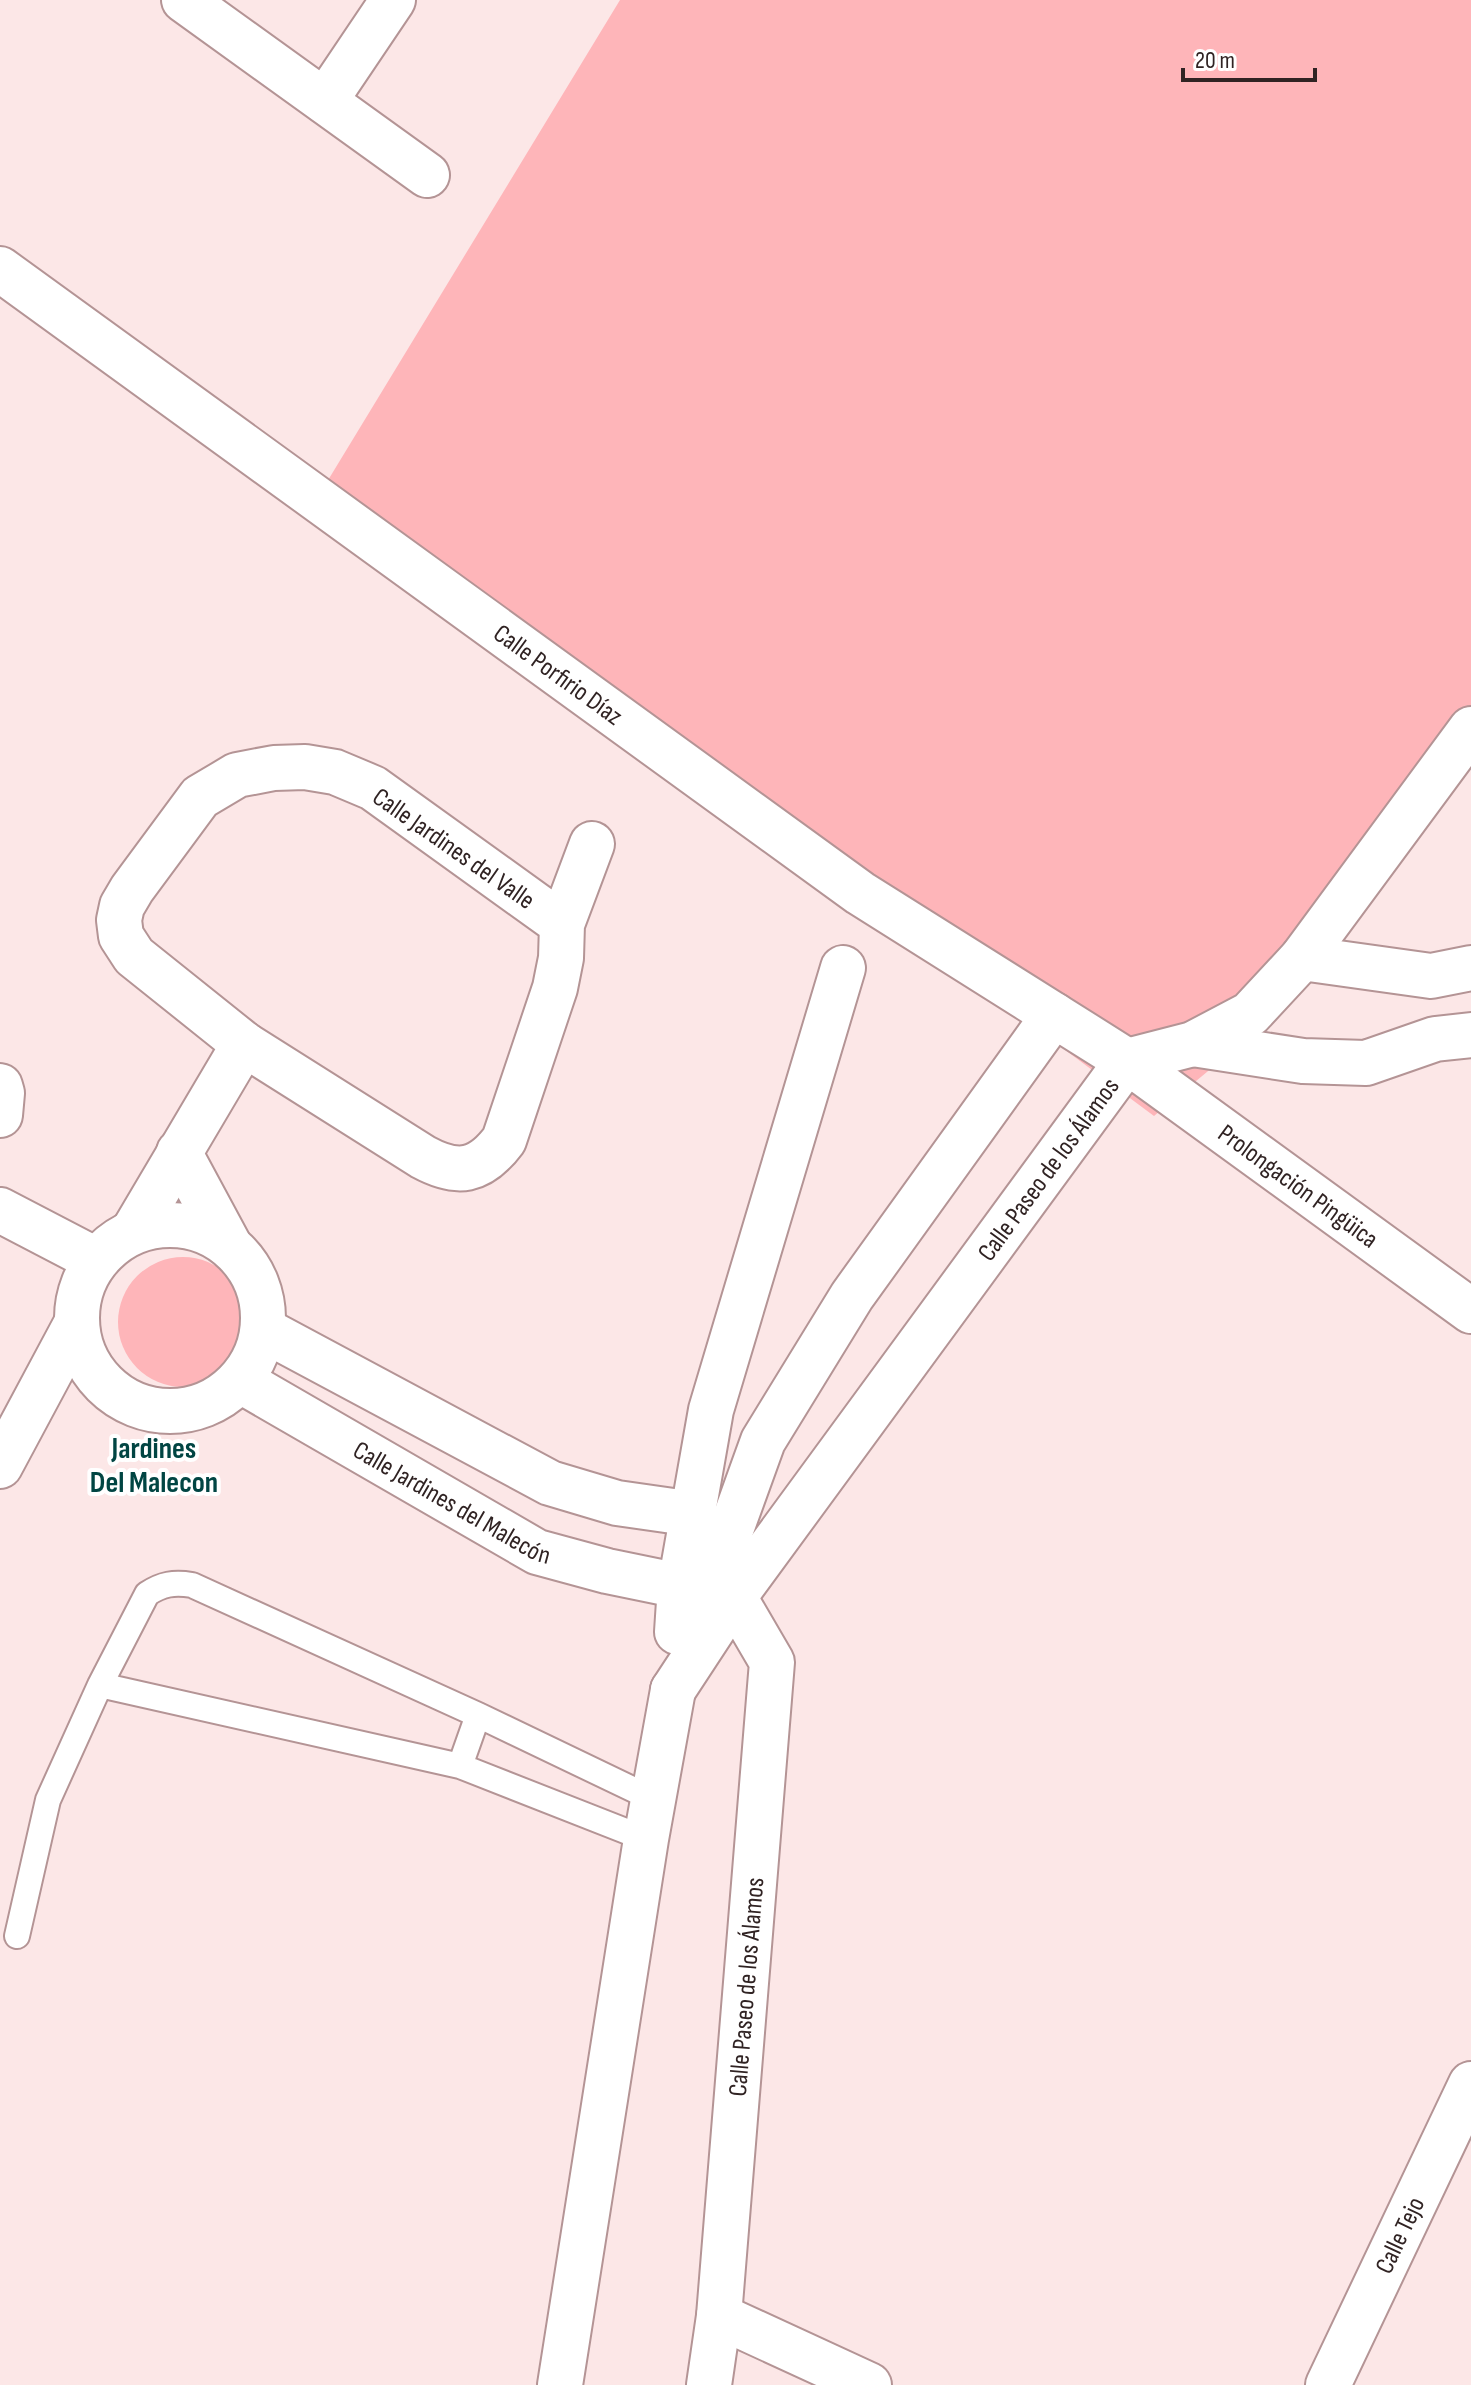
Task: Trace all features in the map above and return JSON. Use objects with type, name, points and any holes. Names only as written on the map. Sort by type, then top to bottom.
[{"type":"street","points":[[184,0],[427,175]]},
{"type":"street","points":[[325,101],[393,0]]},
{"type":"street","name":"Calle Porfirio Díaz","points":[[0,269],[860,893],[1127,1061]]},
{"type":"street","name":"Calle Paseo de los Álamos","points":[[673,1690],[734,1597],[1127,1061],[1193,1044],[1250,1014],[1302,958],[1471,729]]},
{"type":"street","name":"Calle Jardines del Valle","points":[[562,924],[373,788],[335,772],[305,767],[274,768],[237,775],[200,797],[132,889],[122,906],[119,920],[121,936],[134,956],[244,1044],[423,1157],[443,1168],[469,1169],[491,1157],[504,1140],[555,988],[561,958],[562,924],[592,844]]},
{"type":"street","points":[[1193,1044],[1303,1061],[1366,1063],[1453,1037],[1451,972],[1302,958]]},
{"type":"street","name":"Calle Paseo de los Álamos","points":[[560,2385],[673,1690],[680,1586],[711,1410],[843,968]]},
{"type":"street","name":"Calle Paseo de los Álamos","points":[[673,1690],[763,1441],[852,1296],[1054,1015]]},
{"type":"street","points":[[179,1152],[228,1243],[249,1267],[262,1297],[264,1330],[256,1357],[241,1381],[216,1400],[186,1412],[155,1411],[125,1401],[100,1382],[84,1355],[76,1324],[80,1290],[96,1260],[134,1230],[179,1152],[244,1044]]},
{"type":"street","name":"Prolongación Pingüica","points":[[1127,1061],[1471,1311]]},
{"type":"street","points":[[0,1086],[0,1115]]},
{"type":"street","points":[[0,1210],[96,1260]]},
{"type":"street","points":[[134,1230],[166,1223],[198,1228],[228,1243]]},
{"type":"street","points":[[0,1466],[76,1324]]},
{"type":"street","points":[[264,1330],[550,1483],[617,1503],[694,1514]]},
{"type":"street","name":"Calle Jardines del Malecón","points":[[241,1381],[537,1552],[680,1586]]},
{"type":"street","points":[[36,1399],[100,1382]]},
{"type":"street","name":"Calle Paseo de los Álamos","points":[[709,2385],[719,2316],[772,1662],[734,1597]]},
{"type":"street","name":"Calle Tejo","points":[[1328,2385],[1456,2150],[1471,2084]]},
{"type":"street","points":[[719,2316],[869,2385]]},
{"type":"lane","points":[[17,1936],[48,1800],[100,1685],[147,1594],[159,1586],[177,1583],[192,1585],[478,1715],[650,1819]]},
{"type":"lane","points":[[100,1685],[460,1766],[650,1819]]},
{"type":"lane","points":[[460,1766],[478,1715]]},
{"type":"shaded area","points":[[620,0],[1471,0],[1471,728],[1237,1047],[1154,1116],[319,495]]},
{"type":"shaded area","points":[[183,1257],[208,1262],[229,1276],[243,1297],[248,1322],[243,1347],[229,1368],[208,1382],[183,1387],[158,1382],[137,1368],[123,1347],[118,1322],[123,1297],[137,1276],[158,1262]]},
{"type":"district","name":"Jardines Del Malecon","points":[[154,1465]]}]
